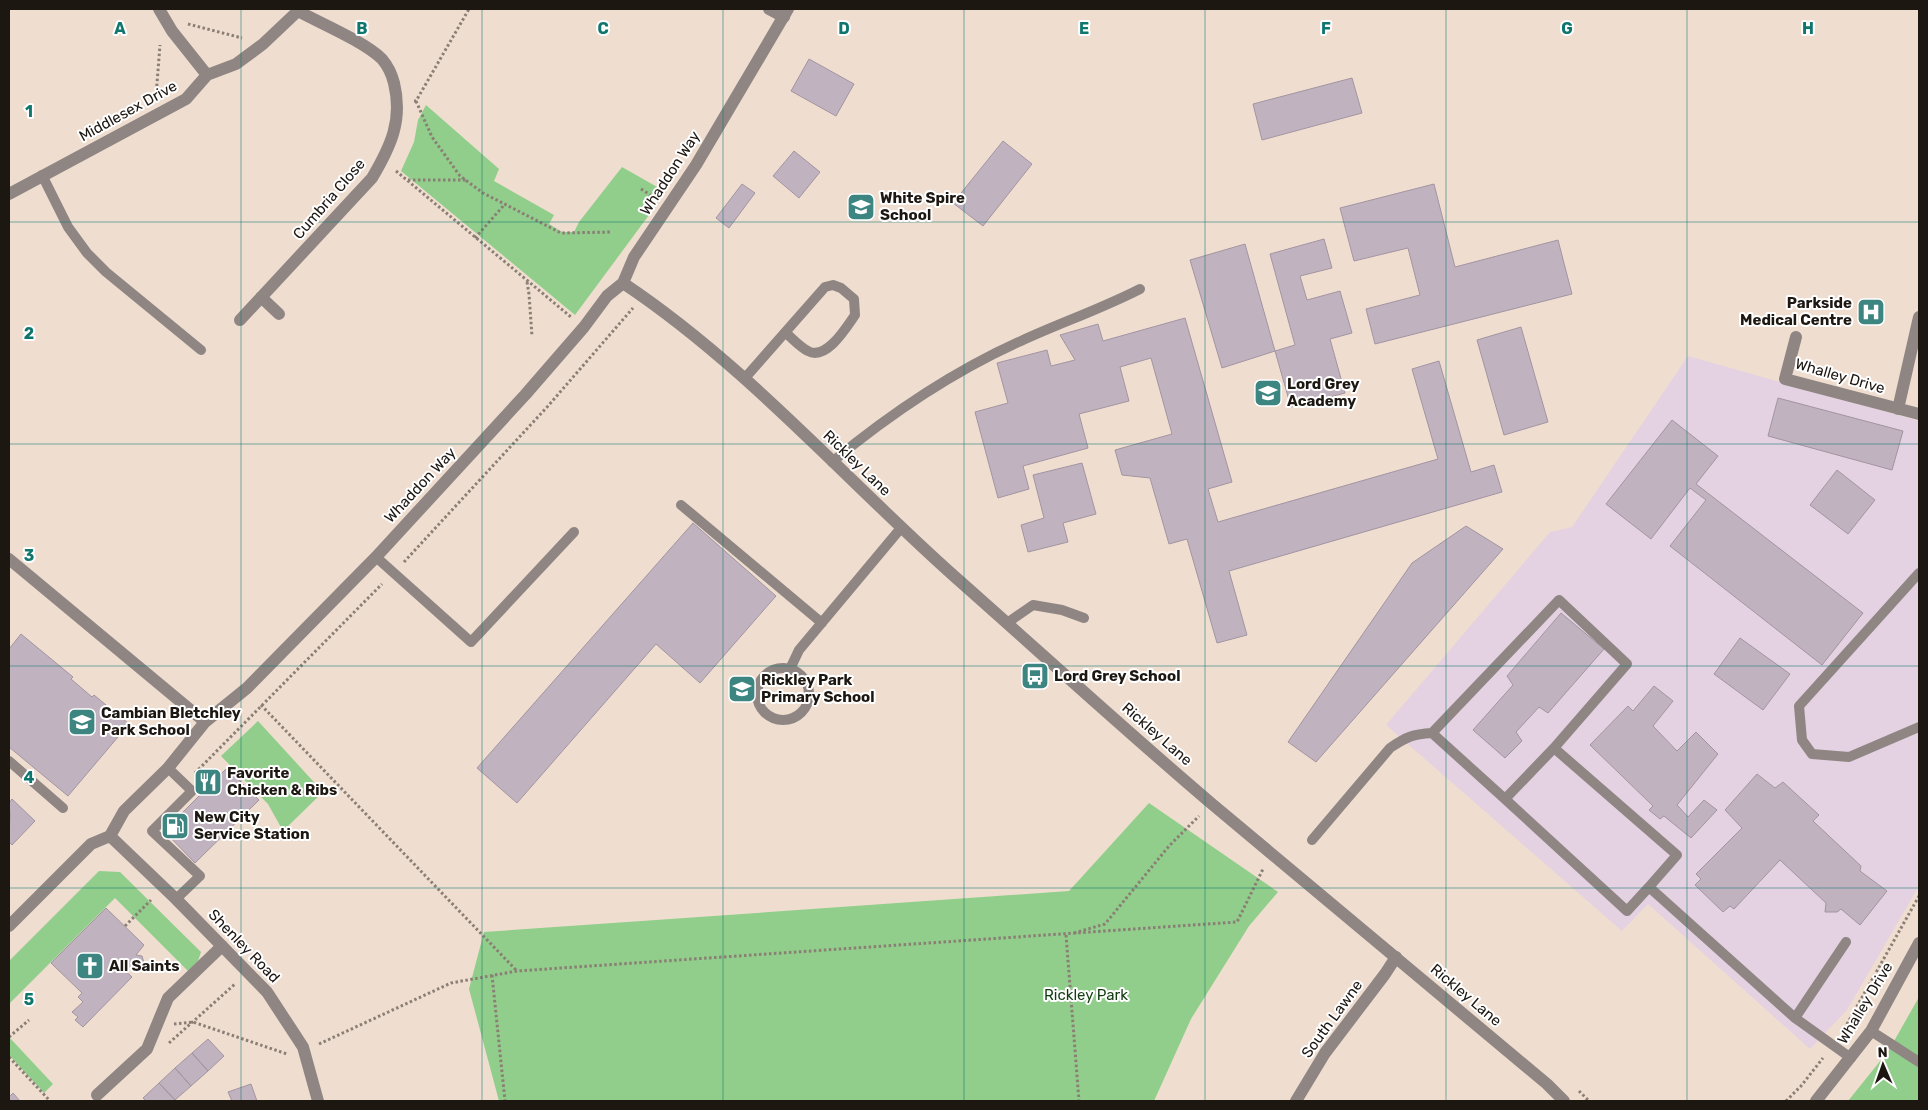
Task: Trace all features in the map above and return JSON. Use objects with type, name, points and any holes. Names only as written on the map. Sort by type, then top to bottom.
[{"type":"street","points":[[159,9],[172,31],[207,75]]},
{"type":"street","points":[[769,9],[786,13]]},
{"type":"street","name":"Middlesex Drive","points":[[9,194],[186,99],[207,75],[236,64],[263,44],[299,10]]},
{"type":"street","name":"Cumbria Close","points":[[240,320],[372,178],[383,160],[393,136],[398,117],[397,96],[392,78],[384,61],[370,50],[299,10]]},
{"type":"street","name":"Whaddon Way","points":[[110,836],[124,811],[168,768],[205,722],[247,688],[376,557],[525,395],[584,327],[607,296],[623,283],[634,257],[696,165],[786,13]]},
{"type":"street","name":"Rickley Lane","points":[[623,283],[698,339],[745,378],[901,528],[1212,804],[1547,1084],[1564,1101]]},
{"type":"street","points":[[261,297],[280,314]]},
{"type":"street","name":"Whalley Drive","points":[[1898,409],[1919,317]]},
{"type":"street","name":"Whalley Drive","points":[[1796,337],[1785,379],[1919,414]]},
{"type":"street","points":[[9,559],[205,722]]},
{"type":"street","points":[[9,926],[91,844],[110,836]]},
{"type":"street","name":"Shenley Road","points":[[110,836],[176,899],[267,992],[303,1047],[318,1101]]},
{"type":"street","name":"Whalley Drive","points":[[1816,1101],[1871,1031],[1919,943]]},
{"type":"street","points":[[97,1095],[147,1049],[168,998],[222,946]]},
{"type":"street","name":"South Lawne","points":[[1296,1101],[1325,1053],[1386,974],[1396,957]]},
{"type":"lane","points":[[42,175],[68,227],[87,253],[106,272],[201,350]]},
{"type":"lane","points":[[745,378],[825,287],[833,285],[849,293],[854,299],[855,315],[829,347],[821,353],[807,351],[786,333]]},
{"type":"lane","points":[[832,462],[870,430],[916,399],[986,359],[1021,341],[1140,289]]},
{"type":"lane","points":[[681,505],[822,623]]},
{"type":"lane","points":[[790,668],[799,650],[901,528]]},
{"type":"lane","points":[[376,557],[471,642],[574,532]]},
{"type":"lane","points":[[1919,573],[1799,706],[1799,715],[1802,740],[1812,754],[1850,756],[1919,727]]},
{"type":"lane","points":[[1432,734],[1559,600],[1627,664],[1554,748],[1505,799]]},
{"type":"lane","points":[[1007,623],[1033,605],[1062,610],[1084,618]]},
{"type":"lane","points":[[776,668],[790,668],[802,676],[809,688],[808,702],[801,714],[789,720],[775,720],[763,713],[756,700],[757,686],[764,675],[776,668]]},
{"type":"lane","points":[[1312,840],[1390,748],[1404,738],[1416,734],[1432,734],[1626,910],[1677,855],[1554,748]]},
{"type":"lane","points":[[9,761],[63,808]]},
{"type":"lane","points":[[168,768],[192,791],[152,831],[200,876],[176,899]]},
{"type":"lane","points":[[1649,887],[1795,1018],[1851,1058]]},
{"type":"lane","points":[[1795,1018],[1846,942]]},
{"type":"lane","points":[[1871,1031],[1919,1062]]},
{"type":"path","points":[[416,101],[469,9]]},
{"type":"path","points":[[155,101],[160,42],[172,31],[188,24],[244,38]]},
{"type":"path","points":[[397,96],[416,101]]},
{"type":"path","points":[[416,101],[432,137],[460,176],[483,193],[561,233],[612,232]]},
{"type":"path","points":[[383,160],[526,281],[584,327]]},
{"type":"path","points":[[407,180],[467,180]]},
{"type":"path","points":[[641,189],[661,202]]},
{"type":"path","points":[[475,238],[505,204]]},
{"type":"path","points":[[526,281],[530,294],[532,336]]},
{"type":"path","points":[[261,705],[517,971]]},
{"type":"path","points":[[1066,935],[1105,924],[1169,846],[1212,804]]},
{"type":"path","points":[[317,1045],[451,983],[517,971],[1237,922],[1271,852]]},
{"type":"path","points":[[1786,1101],[1801,1086],[1849,1022],[1919,896]]},
{"type":"path","points":[[125,926],[151,900]]},
{"type":"path","points":[[1066,935],[1079,1101]]},
{"type":"path","points":[[492,975],[506,1101]]},
{"type":"path","points":[[9,1037],[29,1020]]},
{"type":"path","points":[[156,1027],[192,1022],[288,1054]]},
{"type":"path","points":[[9,1057],[50,1101]]},
{"type":"shaded area","points":[[1688,356],[1919,421],[1919,886],[1847,1010],[1810,1049],[1648,904],[1622,931],[1386,725],[1550,532],[1572,527]]},
{"type":"green space","points":[[426,105],[499,169],[494,181],[554,215],[549,224],[562,232],[574,232],[579,222],[622,167],[666,192],[575,315],[401,171],[414,142],[418,120]]},
{"type":"green space","points":[[258,721],[323,792],[283,831],[268,804],[221,756]]},
{"type":"green space","name":"Rickley Park","points":[[1149,803],[1278,892],[1249,926],[1191,1019],[1154,1101],[499,1101],[469,989],[484,932],[1069,891]]},
{"type":"green space","points":[[99,871],[120,872],[201,952],[198,961],[188,971],[115,898],[9,1004],[9,961]]},
{"type":"green space","points":[[1919,997],[1919,1101],[1848,1101],[1889,1050]]},
{"type":"green space","points":[[9,1037],[53,1084],[44,1093],[9,1055]]},
{"type":"building","points":[[809,59],[854,84],[836,116],[791,91]]},
{"type":"building","points":[[1352,78],[1362,113],[1262,140],[1253,104]]},
{"type":"building","points":[[1003,141],[1032,164],[983,226],[953,203]]},
{"type":"building","points":[[794,151],[820,172],[799,198],[773,176]]},
{"type":"building","points":[[742,184],[755,193],[729,228],[716,218]]},
{"type":"building","points":[[1434,184],[1455,267],[1558,240],[1572,294],[1375,344],[1366,309],[1420,295],[1408,248],[1354,261],[1340,208]]},
{"type":"building","points":[[1324,239],[1332,268],[1300,276],[1307,300],[1340,291],[1352,333],[1330,339],[1345,393],[1291,407],[1275,351],[1295,345],[1270,254]]},
{"type":"building","points":[[1245,244],[1275,351],[1222,368],[1190,260]]},
{"type":"building","points":[[1185,318],[1232,482],[1208,489],[1218,522],[1438,459],[1412,369],[1439,361],[1471,472],[1494,465],[1502,492],[1229,571],[1247,635],[1217,643],[1187,539],[1169,544],[1150,478],[1122,475],[1115,450],[1172,434],[1151,358],[1120,367],[1129,401],[1079,414],[1088,448],[1023,466],[1029,489],[998,498],[975,412],[1008,403],[997,363],[1047,350],[1051,366],[1075,360],[1060,335],[1098,324],[1103,341]]},
{"type":"building","points":[[1521,327],[1548,422],[1504,435],[1477,340]]},
{"type":"building","points":[[1778,398],[1903,431],[1892,470],[1768,436]]},
{"type":"building","points":[[1672,420],[1718,456],[1696,484],[1863,613],[1822,665],[1670,546],[1706,500],[1690,488],[1651,539],[1606,504]]},
{"type":"building","points":[[1082,463],[1096,514],[1063,523],[1068,542],[1028,552],[1021,525],[1044,518],[1033,475]]},
{"type":"building","points":[[1837,470],[1875,500],[1848,534],[1810,505]]},
{"type":"building","points":[[693,523],[776,596],[700,683],[656,644],[517,803],[477,768]]},
{"type":"building","points":[[1466,526],[1503,549],[1316,762],[1288,742],[1412,563]]},
{"type":"building","points":[[1561,613],[1604,649],[1548,713],[1539,707],[1516,732],[1522,741],[1505,758],[1473,730],[1513,685],[1507,676]]},
{"type":"building","points":[[21,634],[73,677],[71,679],[92,697],[94,695],[129,724],[68,796],[9,747],[9,649]]},
{"type":"building","points":[[1740,638],[1790,674],[1763,710],[1714,674]]},
{"type":"building","points":[[1654,686],[1673,701],[1653,726],[1677,751],[1696,732],[1718,754],[1677,805],[1688,817],[1704,800],[1717,810],[1691,838],[1664,816],[1660,819],[1649,810],[1653,806],[1590,745],[1628,706],[1633,711]]},
{"type":"building","points":[[227,768],[259,800],[195,863],[164,831]]},
{"type":"building","points":[[1757,774],[1775,788],[1783,782],[1819,815],[1813,821],[1861,866],[1860,871],[1887,891],[1860,925],[1841,909],[1837,912],[1825,912],[1826,903],[1780,860],[1734,909],[1730,906],[1723,912],[1695,885],[1701,879],[1696,874],[1742,828],[1725,810]]},
{"type":"building","points":[[12,799],[35,821],[12,845],[9,842],[9,803]]},
{"type":"building","name":"All Saints","points":[[106,908],[144,945],[136,955],[142,956],[144,963],[138,970],[130,968],[129,961],[122,968],[132,977],[83,1027],[75,1020],[78,1017],[72,1012],[83,1002],[78,997],[82,993],[51,963]]},
{"type":"building","points":[[208,1039],[224,1056],[208,1071],[192,1053]]},
{"type":"building","points":[[192,1053],[208,1071],[191,1086],[175,1068]]},
{"type":"building","points":[[175,1068],[191,1086],[175,1100],[159,1083]]},
{"type":"building","points":[[159,1083],[174,1101],[146,1101],[143,1098]]},
{"type":"building","points":[[251,1084],[257,1101],[232,1101],[228,1092]]},
{"type":"building","points":[[13,1093],[20,1101],[9,1101],[9,1097]]},
{"type":"place","name":"White Spire School","points":[[861,207]]},
{"type":"place","name":"Parkside Medical Centre","points":[[1871,312]]},
{"type":"place","name":"Lord Grey Academy","points":[[1268,393]]},
{"type":"place","name":"Lord Grey School","points":[[1035,676]]},
{"type":"place","name":"Rickley Park Primary School","points":[[742,689]]},
{"type":"place","name":"Cambian Bletchley Park School","points":[[82,722]]},
{"type":"place","name":"Favorite Chicken & Ribs","points":[[208,782]]},
{"type":"place","name":"New City Service Station","points":[[175,826]]},
{"type":"place","name":"All Saints","points":[[90,966]]}]
